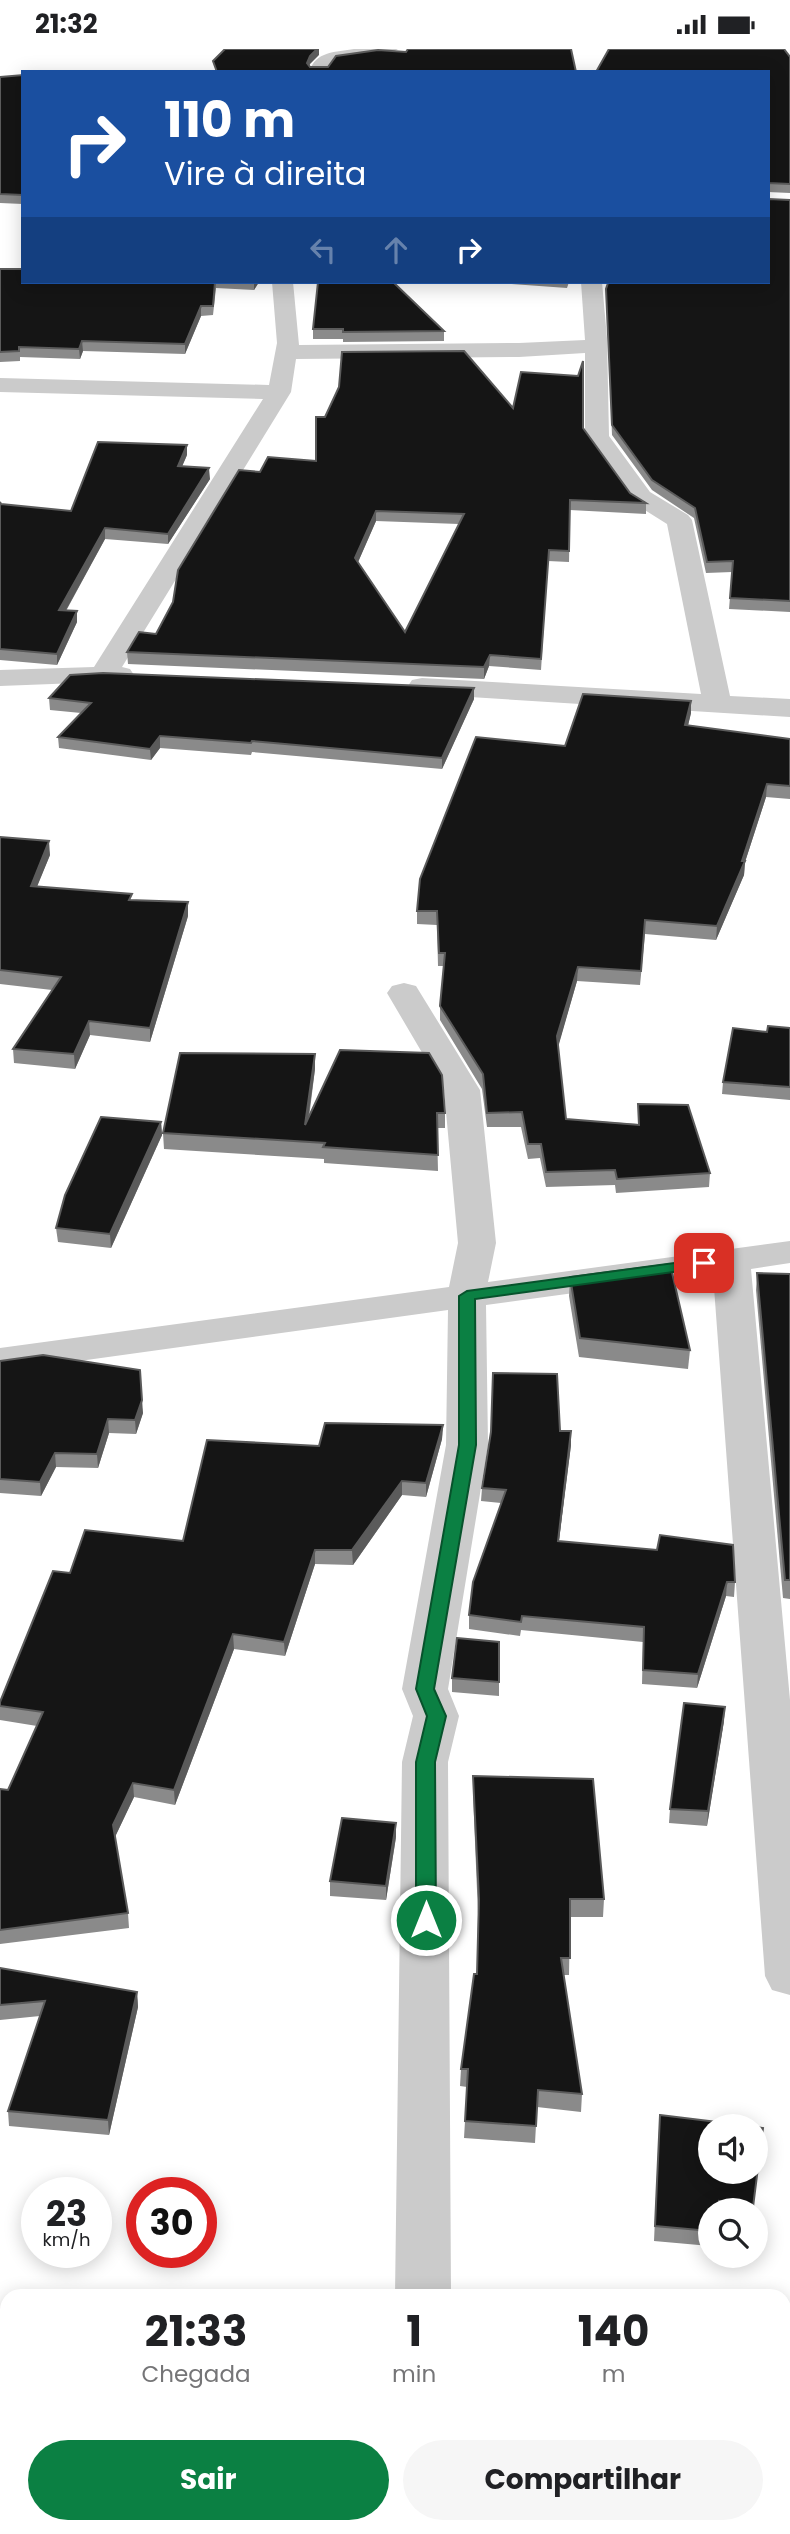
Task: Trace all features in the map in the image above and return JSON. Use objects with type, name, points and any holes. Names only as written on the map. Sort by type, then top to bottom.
[{"type":"street","points":[[319,70],[329,58],[389,49]]},
{"type":"street","points":[[104,674],[279,392],[288,344],[282,284]]},
{"type":"street","points":[[592,284],[596,338],[597,436],[641,497],[679,520],[717,703]]},
{"type":"street","points":[[286,352],[519,350],[594,346]]},
{"type":"street","points":[[0,385],[279,392]]},
{"type":"street","points":[[0,678],[145,675]]},
{"type":"street","points":[[392,685],[790,708]]},
{"type":"street","points":[[404,993],[461,1090],[477,1243],[467,1296],[467,1445],[425,1689],[436,1716],[425,1762],[423,2289]]},
{"type":"street","points":[[0,1360],[790,1252]]},
{"type":"street","points":[[731,1260],[790,1976]]},
{"type":"building","points":[[225,49],[317,49],[307,63],[310,67],[328,67],[336,56],[378,50],[406,52],[408,49],[571,49],[576,70],[216,70],[213,61]]},
{"type":"building","points":[[609,49],[784,49],[790,57],[790,184],[770,183],[770,70],[597,70]]},
{"type":"building","points":[[21,75],[21,195],[0,194],[0,77]]},
{"type":"building","points":[[770,199],[790,200],[790,601],[730,598],[733,561],[707,562],[695,508],[652,480],[612,425],[608,284],[770,284]]},
{"type":"building","points":[[0,269],[21,269],[21,284],[215,284],[213,306],[201,306],[185,344],[82,341],[79,349],[19,347],[19,351],[0,352]]},
{"type":"building","points":[[318,284],[395,284],[444,331],[343,332],[343,329],[313,329]]},
{"type":"building","points":[[464,351],[513,408],[521,372],[578,376],[583,361],[583,428],[630,493],[646,503],[570,500],[569,551],[549,550],[541,659],[490,655],[484,667],[127,652],[139,632],[156,634],[173,602],[178,570],[239,470],[260,472],[268,457],[316,461],[316,417],[325,417],[339,387],[342,352]],"holes":[[[376,511],[464,514],[405,632],[355,558]]]},
{"type":"building","points":[[98,442],[187,445],[178,466],[209,468],[168,534],[105,528],[59,610],[77,611],[57,654],[0,649],[0,502],[71,511]]},
{"type":"building","points":[[103,673],[474,688],[442,758],[252,741],[160,736],[150,749],[58,737],[91,703],[49,698],[70,675]]},
{"type":"building","points":[[583,694],[691,701],[685,725],[790,739],[790,786],[767,784],[742,861],[745,861],[717,926],[645,920],[641,971],[578,967],[557,1036],[566,1119],[639,1125],[638,1104],[688,1105],[710,1173],[617,1179],[615,1170],[546,1172],[541,1144],[528,1144],[522,1112],[487,1113],[483,1074],[440,1006],[445,953],[439,953],[437,911],[417,911],[420,879],[476,737],[565,746]]},
{"type":"building","points":[[0,837],[49,841],[31,886],[132,894],[129,900],[188,902],[150,1028],[89,1021],[74,1054],[13,1049],[61,977],[0,970]]},
{"type":"building","points":[[768,1026],[790,1028],[790,1087],[723,1082],[733,1028],[767,1032]]},
{"type":"building","points":[[340,1050],[429,1053],[442,1075],[445,1113],[437,1113],[438,1155],[323,1147],[325,1143],[163,1133],[180,1053],[315,1054],[305,1125]]},
{"type":"building","points":[[101,1117],[161,1122],[110,1234],[56,1228],[65,1195]]},
{"type":"building","points":[[670,1264],[690,1350],[580,1338],[570,1277]]},
{"type":"building","points":[[757,1273],[790,1274],[790,1580],[785,1580]]},
{"type":"building","points":[[43,1355],[140,1370],[142,1400],[135,1420],[108,1419],[97,1454],[55,1453],[40,1482],[0,1479],[0,1361]]},
{"type":"building","points":[[493,1373],[557,1374],[560,1431],[571,1431],[558,1541],[657,1550],[660,1535],[733,1545],[735,1582],[727,1582],[698,1674],[643,1670],[644,1627],[522,1616],[521,1622],[469,1615],[473,1582],[506,1490],[482,1488],[491,1432]]},
{"type":"building","points":[[325,1423],[443,1425],[426,1483],[402,1481],[352,1550],[315,1550],[284,1642],[233,1634],[174,1790],[133,1783],[113,1825],[128,1913],[0,1930],[0,1789],[8,1790],[43,1712],[0,1706],[0,1702],[53,1571],[70,1573],[85,1530],[183,1541],[207,1440],[319,1446]]},
{"type":"building","points":[[457,1638],[499,1642],[499,1682],[452,1678]]},
{"type":"building","points":[[684,1703],[725,1707],[708,1811],[670,1809]]},
{"type":"building","points":[[473,1776],[593,1779],[604,1899],[570,1899],[570,1958],[561,1958],[582,2094],[538,2090],[536,2126],[465,2121],[468,2069],[461,2069],[474,1974],[477,1974],[479,1899]]},
{"type":"building","points":[[342,1818],[396,1823],[386,1886],[330,1881]]},
{"type":"building","points":[[0,1968],[137,1992],[108,2120],[8,2111],[45,2001],[0,2005]]},
{"type":"building","points":[[660,2115],[698,2120],[698,2184],[756,2184],[754,2198],[698,2198],[698,2230],[655,2226]]},
{"type":"route","points":[[426,1920],[425,1762],[436,1716],[425,1689],[467,1445],[467,1296],[704,1263]]}]
